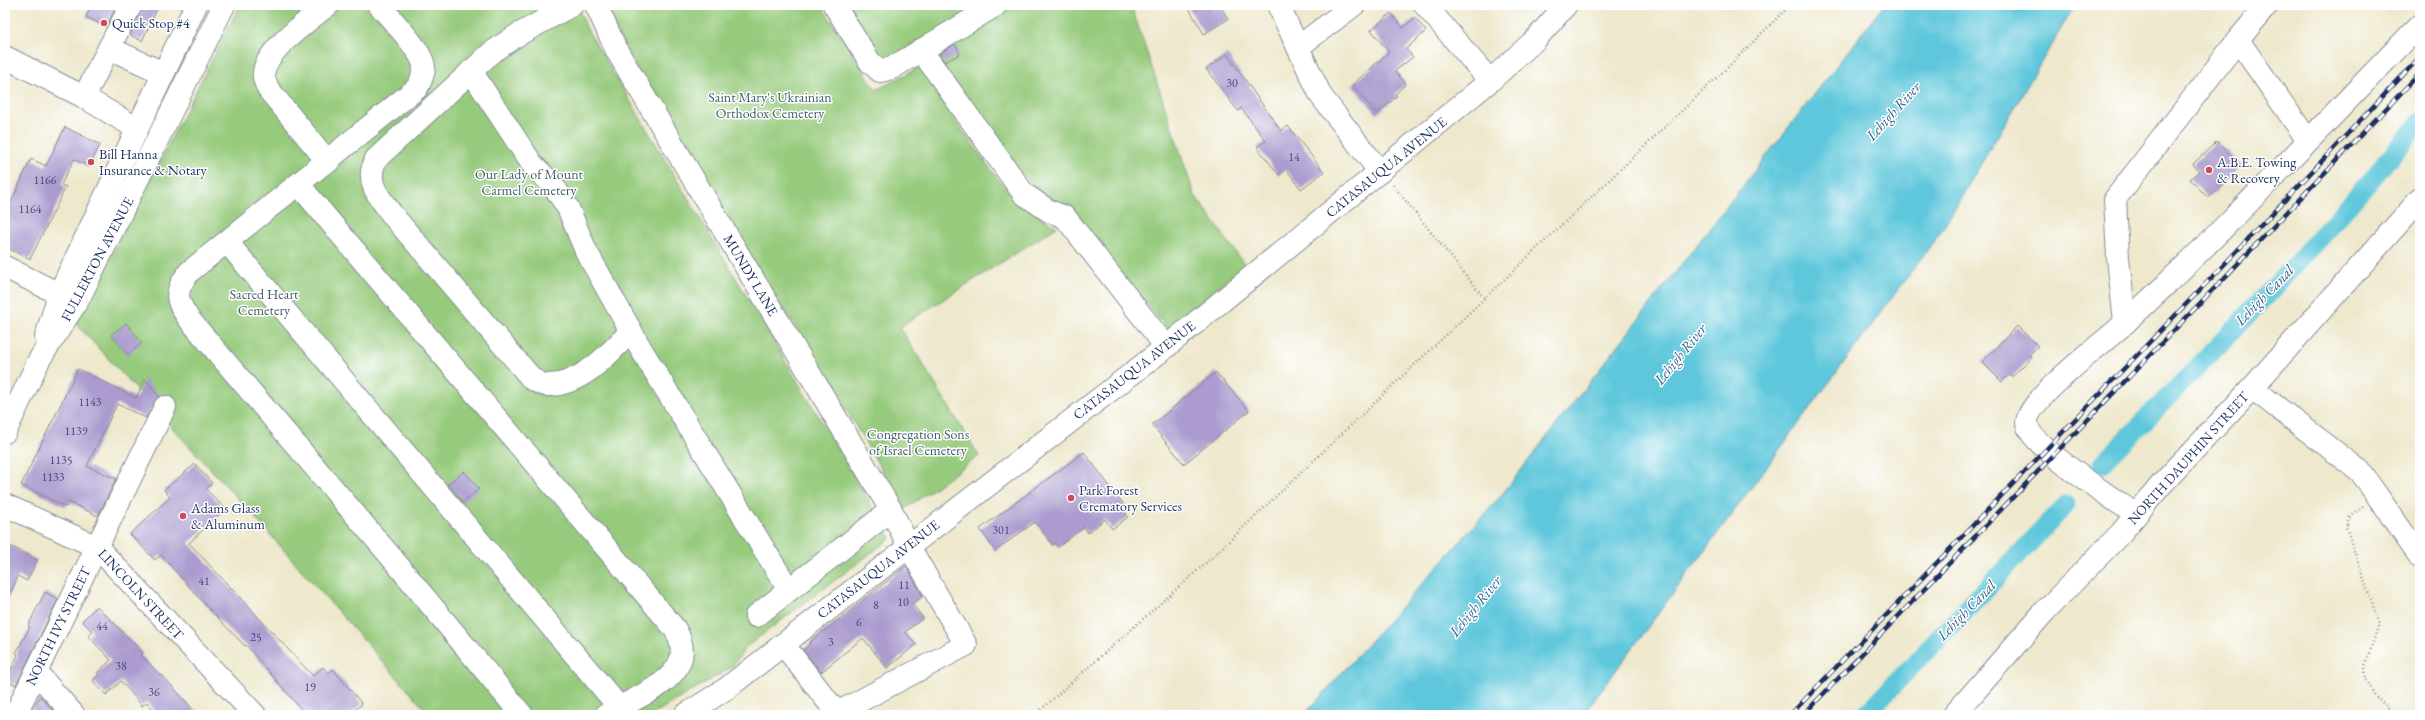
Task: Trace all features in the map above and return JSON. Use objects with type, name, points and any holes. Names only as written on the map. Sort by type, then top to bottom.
[{"type":"street","points":[[84,97],[131,5]]},
{"type":"street","name":"FULLERTON AVENUE","points":[[40,360],[58,294],[196,5]]},
{"type":"street","name":"FULLERTON AVENUE","points":[[5,432],[40,360],[78,300],[224,5]]},
{"type":"street","points":[[328,5],[274,50],[267,64],[264,77],[268,89],[328,162]]},
{"type":"street","points":[[379,5],[414,48],[424,65],[423,76],[417,88],[328,162],[189,272],[180,285],[177,294],[180,306],[522,715]]},
{"type":"street","points":[[572,5],[514,37],[471,71],[376,159],[371,174],[373,189],[394,217],[532,380],[545,385],[560,384],[575,378],[604,358],[631,331]]},
{"type":"street","name":"MUNDY LANE","points":[[596,5],[617,51],[891,510],[908,545],[966,645],[837,713],[783,644]]},
{"type":"street","points":[[834,5],[870,62],[880,72],[892,68],[992,6]]},
{"type":"street","points":[[1278,5],[1321,96],[1380,172]]},
{"type":"street","points":[[1298,47],[1354,5]]},
{"type":"street","points":[[1425,5],[1490,81]]},
{"type":"street","name":"CATASAUQUA AVENUE","points":[[685,715],[727,688],[908,545],[1166,347],[1490,81],[1536,40],[1566,5]]},
{"type":"street","points":[[2125,323],[2118,258],[2115,200],[2238,40],[2267,5]]},
{"type":"street","points":[[2136,515],[2045,449],[2031,435],[2027,424],[2028,416],[2052,386],[2125,323],[2241,212],[2308,139],[2420,25]]},
{"type":"street","points":[[2238,40],[2308,139]]},
{"type":"street","points":[[109,48],[163,73]]},
{"type":"street","points":[[921,50],[1024,194],[1048,211],[1065,217],[1166,347]]},
{"type":"street","points":[[5,57],[84,97],[136,128]]},
{"type":"street","points":[[471,71],[532,164],[553,185],[568,208],[586,251],[631,331],[789,590]]},
{"type":"street","points":[[227,242],[616,712],[662,684],[675,672],[683,656],[681,640],[675,629],[299,185]]},
{"type":"street","name":"NORTH DAUPHIN STREET","points":[[1954,715],[2045,611],[2136,515],[2161,485],[2252,388],[2420,199]]},
{"type":"street","points":[[5,267],[58,294]]},
{"type":"street","points":[[2252,388],[2345,457],[2360,471],[2380,497],[2420,557]]},
{"type":"street","name":"NORTH IVY STREET","points":[[15,715],[165,407]]},
{"type":"street","name":"LINCOLN STREET","points":[[5,505],[97,547],[255,715]]},
{"type":"street","points":[[756,616],[891,510]]},
{"type":"street","points":[[36,672],[74,715]]},
{"type":"path","points":[[1035,715],[1207,562],[1728,67],[1790,5]]},
{"type":"path","points":[[1380,172],[1485,299]]},
{"type":"path","points":[[2380,497],[2351,515],[2346,527],[2379,624],[2365,666],[2366,682],[2375,696],[2396,715]]},
{"type":"green space","name":"Sacred Heart Cemetery","points":[[240,5],[577,5],[587,29],[891,538],[746,647],[732,667],[651,715],[430,715],[243,504],[76,324]]},
{"type":"green space","points":[[604,5],[821,5],[876,90],[922,66],[950,113],[997,178],[1019,202],[1057,227],[900,327],[979,456],[905,509],[825,374],[648,96]]},
{"type":"green space","points":[[844,5],[1131,5],[1194,194],[1245,265],[1167,329],[1067,208],[1038,192],[1000,147],[921,40],[895,58],[877,59]]},
{"type":"water","name":"Lehigh River","points":[[1884,5],[2075,5],[1942,230],[1583,715],[1304,715],[1500,497]]},
{"type":"building","name":"Quick Stop #4","points":[[91,5],[117,5],[106,27],[86,17]]},
{"type":"building","points":[[143,5],[159,5],[142,41],[130,35]]},
{"type":"building","points":[[1187,5],[1220,5],[1228,19],[1204,34]]},
{"type":"building","points":[[1391,13],[1403,28],[1415,18],[1426,31],[1406,49],[1413,57],[1395,71],[1406,84],[1395,94],[1397,96],[1377,114],[1352,85],[1389,52],[1371,30]]},
{"type":"building","points":[[955,44],[960,54],[945,62],[939,54]]},
{"type":"building","points":[[1227,54],[1281,131],[1288,126],[1324,172],[1301,189],[1286,169],[1279,175],[1257,147],[1266,141],[1241,108],[1238,111],[1206,69]]},
{"type":"building","points":[[65,127],[100,145],[89,167],[74,159],[61,185],[66,187],[30,259],[5,247],[5,215],[31,159],[46,166]]},
{"type":"building","points":[[2217,141],[2241,166],[2208,198],[2190,179],[2199,171],[2193,164]]},
{"type":"building","points":[[126,323],[142,343],[128,355],[111,335]]},
{"type":"building","points":[[2017,326],[2038,346],[2029,355],[2031,358],[2012,377],[2009,375],[2002,382],[1982,362]]},
{"type":"building","points":[[78,369],[136,398],[145,379],[159,396],[146,418],[117,404],[87,466],[116,479],[98,516],[69,502],[66,507],[21,485]]},
{"type":"building","points":[[1216,372],[1249,411],[1184,464],[1152,425]]},
{"type":"building","name":"Park Forest Crematory Services","points":[[1084,452],[1124,505],[1121,507],[1128,517],[1112,529],[1105,519],[1088,533],[1084,527],[1058,547],[1055,543],[1053,545],[1035,522],[995,551],[980,529]]},
{"type":"building","points":[[195,464],[212,483],[206,489],[225,509],[189,543],[313,676],[323,667],[328,673],[333,669],[362,704],[349,715],[306,715],[246,645],[245,646],[211,611],[161,555],[155,560],[130,534],[170,497],[164,490]]},
{"type":"building","points":[[464,471],[479,489],[463,502],[448,484]]},
{"type":"building","points":[[5,543],[37,560],[27,581],[18,576],[5,604]]},
{"type":"building","points":[[906,566],[923,596],[912,604],[923,618],[905,632],[916,645],[887,668],[863,638],[821,672],[803,650],[810,644],[809,643]]},
{"type":"building","points":[[45,592],[58,599],[16,685],[6,680],[18,655],[16,653],[30,627],[28,626]]},
{"type":"building","points":[[97,606],[143,653],[141,655],[161,676],[162,675],[198,715],[158,715],[147,702],[142,706],[121,681],[106,695],[93,681],[99,675],[97,673],[111,660],[88,636],[93,632],[82,621]]},
{"type":"building","points":[[40,696],[57,715],[29,715]]},
{"type":"waterway","name":"Lehigh Canal","points":[[2103,463],[2185,380],[2305,254],[2420,122]]},
{"type":"waterway","name":"Lehigh Canal","points":[[1865,715],[2066,505]]},
{"type":"railway","points":[[1790,715],[2219,270],[2420,57]]},
{"type":"railway","points":[[1803,715],[2420,73]]},
{"type":"place","name":"Quick Stop #4","points":[[104,23]]},
{"type":"place","name":"Bill Hanna Insurance & Notary","points":[[91,162]]},
{"type":"place","name":"A.B.E. Towing & Recovery","points":[[2209,170]]},
{"type":"place","name":"Park Forest Crematory Services","points":[[1071,498]]},
{"type":"place","name":"Adams Glass & Aluminum","points":[[183,516]]},
{"type":"park label","name":"Saint Mary's Ukrainian Orthodox Cemetery","points":[[770,106]]},
{"type":"park label","name":"Our Lady of Mount Carmel Cemetery","points":[[529,182]]},
{"type":"park label","name":"Congregation Sons of Israel Cemetery","points":[[918,442]]}]
